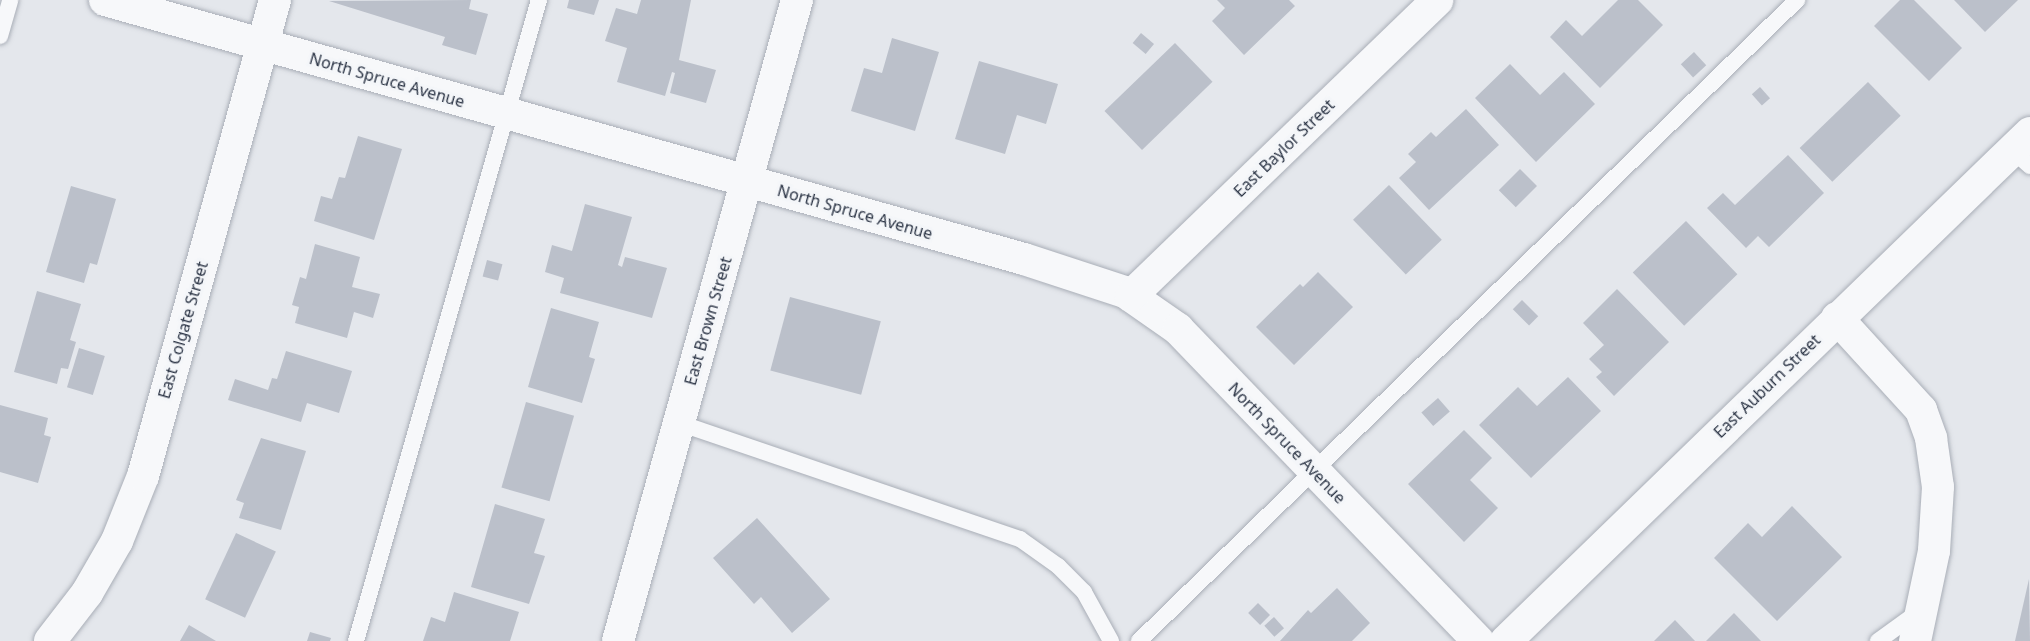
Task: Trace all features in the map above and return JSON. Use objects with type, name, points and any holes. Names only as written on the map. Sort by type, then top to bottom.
[{"type":"street","name":"North Spruce Avenue","points":[[105,0],[1023,259],[1131,297],[1178,329],[1478,641]]},
{"type":"street","name":"East Colgate Street","points":[[50,641],[87,593],[117,541],[142,476],[276,0]]},
{"type":"street","name":"East Brown Street","points":[[618,641],[797,0]]},
{"type":"street","name":"East Baylor Street","points":[[1131,297],[1437,0]]},
{"type":"street","name":"East Auburn Street","points":[[1506,641],[1837,318],[2024,149]]},
{"type":"street","points":[[1837,318],[1921,410],[1931,438],[1938,487],[1934,551],[1915,641]]},
{"type":"lane","points":[[0,36],[10,0]]},
{"type":"lane","points":[[356,641],[539,0]]},
{"type":"lane","points":[[1139,641],[1797,0]]},
{"type":"lane","points":[[679,423],[1020,539],[1058,566],[1084,592],[1111,641]]},
{"type":"lane","points":[[1878,641],[1922,610]]},
{"type":"building","points":[[471,0],[469,9],[488,14],[476,55],[442,45],[445,37],[329,1]]},
{"type":"building","points":[[569,0],[599,0],[594,15],[567,8]]},
{"type":"building","points":[[641,0],[691,0],[679,60],[716,70],[706,103],[670,93],[675,73],[672,72],[665,96],[617,82],[627,48],[605,41],[616,8],[637,14]]},
{"type":"building","points":[[1217,0],[1289,0],[1295,6],[1244,55],[1212,21],[1225,8]]},
{"type":"building","points":[[1618,0],[1638,0],[1663,25],[1600,88],[1550,37],[1566,20],[1582,36]]},
{"type":"building","points":[[1900,0],[1914,0],[1962,48],[1929,81],[1874,26]]},
{"type":"building","points":[[1954,0],[2018,0],[1985,32]]},
{"type":"building","points":[[1141,33],[1154,44],[1146,54],[1133,43]]},
{"type":"building","points":[[892,38],[939,52],[915,131],[851,111],[864,68],[882,73]]},
{"type":"building","points":[[1175,43],[1213,82],[1142,150],[1105,111]]},
{"type":"building","points":[[1694,52],[1706,65],[1693,77],[1681,64]]},
{"type":"building","points":[[979,61],[1058,84],[1046,124],[1017,115],[1005,154],[955,139]]},
{"type":"building","points":[[1510,64],[1540,95],[1564,72],[1595,104],[1536,162],[1475,98]]},
{"type":"building","points":[[1868,82],[1901,116],[1832,182],[1800,148]]},
{"type":"building","points":[[1760,87],[1770,98],[1762,106],[1752,94]]},
{"type":"building","points":[[1466,109],[1499,145],[1429,210],[1399,178],[1416,162],[1408,154],[1431,132],[1436,137]]},
{"type":"building","points":[[358,136],[402,149],[374,240],[314,221],[321,196],[332,199],[339,177],[345,178]]},
{"type":"building","points":[[1788,155],[1824,193],[1769,247],[1758,236],[1746,248],[1707,208],[1723,193],[1735,205]]},
{"type":"building","points":[[1520,169],[1537,186],[1516,207],[1499,190]]},
{"type":"building","points":[[1389,185],[1442,240],[1406,274],[1353,220]]},
{"type":"building","points":[[71,186],[116,199],[97,265],[90,263],[84,283],[46,272]]},
{"type":"building","points":[[585,204],[632,217],[618,265],[622,267],[625,257],[667,268],[652,318],[560,293],[564,278],[545,272],[552,245],[572,251]]},
{"type":"building","points":[[1686,221],[1737,274],[1684,326],[1633,272]]},
{"type":"building","points":[[315,244],[360,257],[352,287],[380,294],[373,318],[354,312],[347,338],[295,323],[299,307],[292,305],[300,277],[306,279]]},
{"type":"building","points":[[487,260],[502,264],[498,281],[483,276]]},
{"type":"building","points":[[1318,272],[1353,307],[1294,365],[1256,327],[1300,284],[1303,287]]},
{"type":"building","points":[[1617,289],[1669,342],[1614,396],[1596,377],[1602,372],[1589,359],[1604,345],[1583,323]]},
{"type":"building","points":[[37,291],[81,304],[70,340],[76,342],[68,369],[61,368],[57,384],[14,372]]},
{"type":"building","points":[[790,297],[881,321],[861,395],[770,370]]},
{"type":"building","points":[[1522,300],[1538,316],[1529,325],[1513,309]]},
{"type":"building","points":[[551,308],[599,322],[589,357],[595,359],[582,403],[528,387]]},
{"type":"building","points":[[79,348],[105,356],[93,395],[67,387]]},
{"type":"building","points":[[286,351],[352,371],[339,413],[307,403],[301,422],[228,400],[235,379],[268,390],[272,378],[277,379]]},
{"type":"building","points":[[1568,377],[1601,411],[1531,478],[1479,425],[1518,387],[1537,406]]},
{"type":"building","points":[[1438,398],[1450,412],[1433,426],[1421,412]]},
{"type":"building","points":[[526,402],[574,416],[550,501],[501,488]]},
{"type":"building","points":[[0,405],[48,418],[44,435],[51,437],[38,483],[0,472]]},
{"type":"building","points":[[1464,430],[1492,458],[1470,480],[1498,508],[1464,542],[1408,484]]},
{"type":"building","points":[[261,438],[306,451],[281,530],[239,518],[244,503],[236,500]]},
{"type":"building","points":[[495,504],[545,519],[534,553],[545,556],[529,604],[471,587]]},
{"type":"building","points":[[1792,506],[1842,557],[1777,621],[1714,558],[1748,523],[1762,537]]},
{"type":"building","points":[[757,518],[830,599],[792,633],[761,597],[754,604],[713,558]]},
{"type":"building","points":[[236,533],[276,552],[245,618],[205,599]]},
{"type":"building","points":[[2029,579],[2030,641],[2015,641]]},
{"type":"building","points":[[1337,588],[1370,623],[1352,641],[1280,641],[1308,610],[1311,613]]},
{"type":"building","points":[[454,592],[519,612],[510,641],[423,641],[431,617],[445,622]]},
{"type":"building","points":[[1258,603],[1270,615],[1260,625],[1248,613]]},
{"type":"building","points":[[1734,613],[1761,641],[1706,641]]},
{"type":"building","points":[[1274,617],[1284,628],[1274,637],[1264,626]]},
{"type":"building","points":[[1675,620],[1695,641],[1654,641]]},
{"type":"building","points":[[189,625],[216,641],[180,641]]},
{"type":"building","points":[[310,632],[331,638],[330,641],[307,641]]}]
